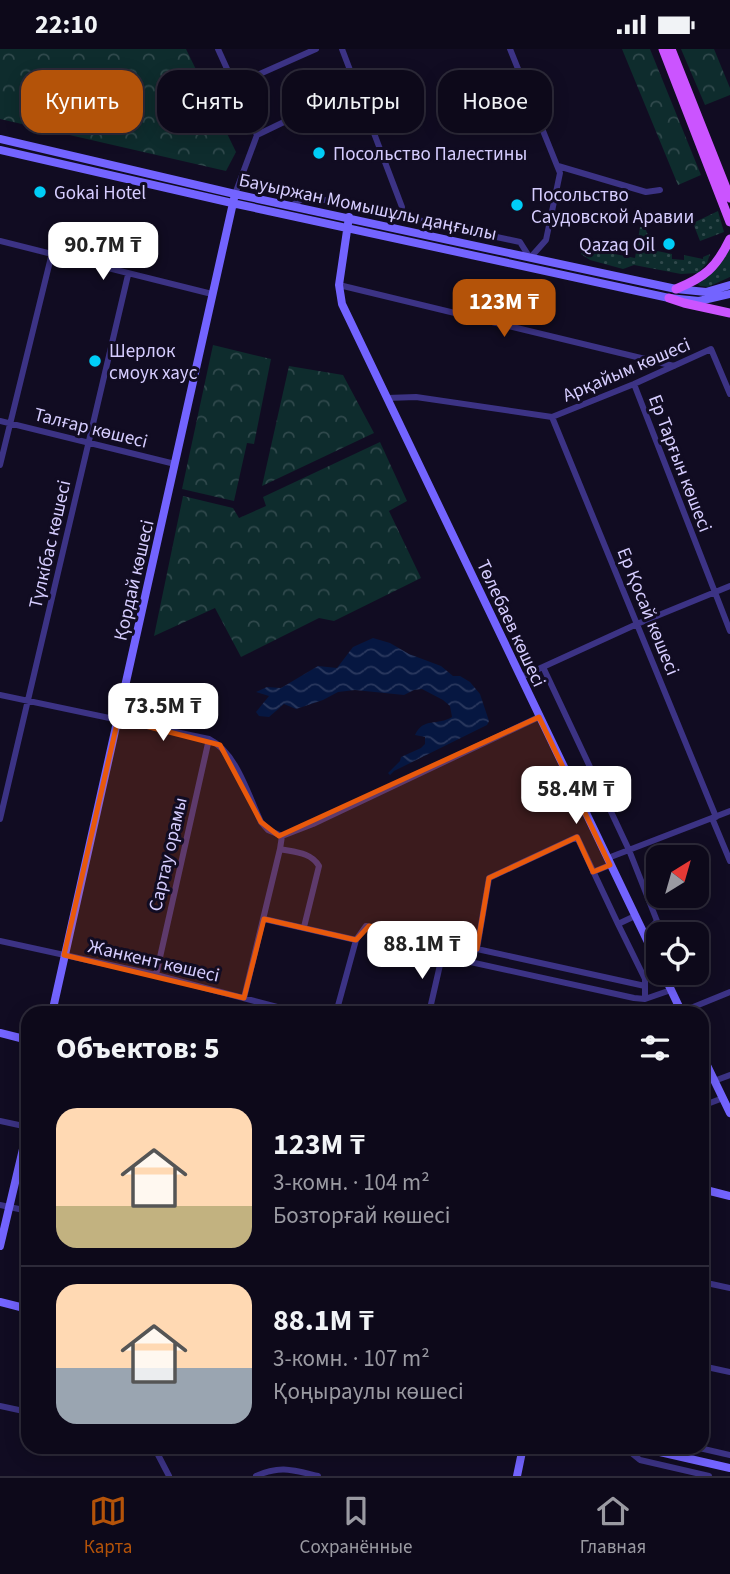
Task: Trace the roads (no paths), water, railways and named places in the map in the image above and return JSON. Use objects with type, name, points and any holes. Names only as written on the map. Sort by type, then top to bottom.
[{"type":"main road","points":[[663,49],[730,222]]},
{"type":"main road","points":[[671,49],[730,198]]},
{"type":"main road","points":[[730,239],[706,275],[672,293],[684,303],[730,313]]},
{"type":"street","points":[[218,49],[228,70]]},
{"type":"street","points":[[268,70],[316,49]]},
{"type":"street","points":[[342,49],[402,207],[400,216]]},
{"type":"street","points":[[293,205],[306,196],[520,242],[530,258],[546,240],[560,173],[510,49]]},
{"type":"street","points":[[235,194],[257,135],[282,123]]},
{"type":"street","name":"Бауыржан Момышұлы даңғылы","points":[[0,139],[235,194],[530,258],[699,301],[730,294]]},
{"type":"street","name":"Бауыржан Момышұлы даңғылы","points":[[0,150],[348,228],[672,293],[706,292],[730,285]]},
{"type":"street","points":[[558,166],[646,192],[660,190]]},
{"type":"street","name":"Қордай көшесі","points":[[53,1006],[235,194]]},
{"type":"street","points":[[349,217],[339,285],[675,366]]},
{"type":"street","points":[[0,241],[212,294]]},
{"type":"street","points":[[0,465],[52,253]]},
{"type":"street","name":"Түлкібас көшесі","points":[[0,819],[128,275]]},
{"type":"street","name":"Төлебаев көшесі","points":[[339,285],[342,304],[646,939]]},
{"type":"street","name":"Арқайым көшесі","points":[[387,398],[416,397],[552,417],[711,349],[730,394]]},
{"type":"street","name":"Ер Тарғын көшесі","points":[[634,384],[730,631]]},
{"type":"street","name":"Ер Қосай көшесі","points":[[552,417],[730,861]]},
{"type":"street","name":"Талғар көшесі","points":[[0,421],[175,464]]},
{"type":"street","points":[[521,677],[637,624],[730,586]]},
{"type":"street","points":[[543,667],[629,850],[657,921],[644,935]]},
{"type":"street","points":[[0,695],[209,739],[220,745],[231,759],[261,822],[268,830],[282,835],[313,824],[539,717]]},
{"type":"street","name":"Сартау орамы","points":[[156,975],[209,739]]},
{"type":"street","points":[[593,872],[629,850],[730,811]]},
{"type":"street","points":[[244,998],[282,835]]},
{"type":"street","points":[[477,949],[489,878],[577,837],[645,979],[645,999]]},
{"type":"street","points":[[280,849],[309,855],[319,866],[304,927]]},
{"type":"street","points":[[618,924],[635,916]]},
{"type":"street","points":[[264,919],[356,940]]},
{"type":"street","points":[[338,1006],[356,940],[366,926],[645,986]]},
{"type":"street","name":"Жанкент көшесі","points":[[0,941],[156,975],[274,1006]]},
{"type":"street","points":[[431,1006],[445,943]]},
{"type":"street","points":[[443,955],[645,999],[671,990]]},
{"type":"street","points":[[515,972],[517,957]]},
{"type":"street","points":[[669,985],[679,1006]]},
{"type":"street","points":[[698,1006],[730,992]]},
{"type":"street","points":[[0,1033],[21,1038]]},
{"type":"street","points":[[709,1070],[730,1113]]},
{"type":"street","points":[[714,1081],[730,1075]]},
{"type":"street","points":[[709,1103],[723,1098]]},
{"type":"street","points":[[0,1121],[21,1126]]},
{"type":"street","points":[[0,1246],[4,1206],[21,1150]]},
{"type":"street","points":[[709,1191],[730,1196]]},
{"type":"street","points":[[4,1206],[21,1210]]},
{"type":"street","points":[[709,1284],[730,1288]]},
{"type":"street","points":[[0,1302],[21,1307]]},
{"type":"street","points":[[709,1368],[730,1372]]},
{"type":"street","points":[[0,1406],[21,1410]]},
{"type":"street","points":[[709,1450],[730,1455]]},
{"type":"street","points":[[158,1454],[169,1476]]},
{"type":"street","points":[[517,1476],[522,1454]]},
{"type":"street","points":[[633,1454],[640,1460],[709,1476]]},
{"type":"street","points":[[669,1454],[730,1468]]},
{"type":"street","points":[[257,1476],[280,1469],[318,1476]]},
{"type":"water","points":[[373,638],[441,666],[453,676],[460,676],[470,682],[480,694],[489,721],[487,725],[390,775],[388,773],[401,757],[425,744],[425,737],[415,735],[418,729],[452,717],[450,706],[443,700],[422,689],[404,695],[355,690],[338,692],[296,709],[284,704],[269,717],[259,716],[256,712],[269,696],[256,692],[267,687],[281,688],[318,666],[337,668],[353,647]]},
{"type":"place","name":"Посольство Палестины","points":[[319,153]]},
{"type":"place","name":"Gokai Hotel","points":[[40,192]]},
{"type":"place","name":"Посольство Саудовской Аравии","points":[[517,205]]},
{"type":"place","name":"Qazaq Oil","points":[[669,244]]},
{"type":"place","name":"Шерлок смоук хаус","points":[[95,361]]}]
